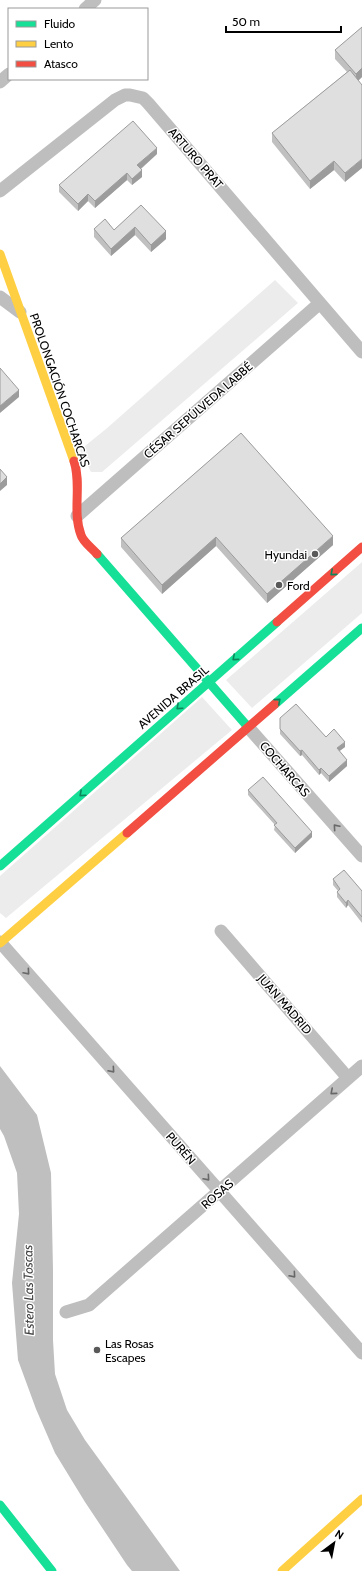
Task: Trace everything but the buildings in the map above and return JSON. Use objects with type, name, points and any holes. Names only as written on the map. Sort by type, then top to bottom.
[{"type":"main road","name":"PROLONGACIÓN COCHARCAS","points":[[0,254],[77,471],[77,516],[81,536],[208,682]]},
{"type":"main road","name":"AVENIDA BRASIL","points":[[0,866],[362,548]]},
{"type":"main road","points":[[0,943],[362,628]]},
{"type":"main road","name":"COCHARCAS","points":[[208,682],[248,727]]},
{"type":"main road","points":[[282,1571],[362,1499]]},
{"type":"main road","points":[[0,1505],[52,1571]]},
{"type":"street","points":[[86,8],[95,0]]},
{"type":"street","name":"ARTURO PRAT","points":[[0,191],[115,100],[125,95],[137,96],[148,102],[186,145],[362,352]]},
{"type":"street","points":[[0,297],[20,312]]},
{"type":"street","name":"CÉSAR SEPÚLVEDA LABBÉ","points":[[77,516],[320,303]]},
{"type":"street","name":"COCHARCAS","points":[[248,727],[362,856]]},
{"type":"street","name":"JUAN MADRID","points":[[221,931],[348,1078]]},
{"type":"street","name":"PURÉN","points":[[0,943],[362,1353]]},
{"type":"street","name":"ROSAS","points":[[66,1312],[89,1305],[362,1066]]},
{"type":"shaded area","points":[[275,280],[298,303],[102,472],[91,472],[80,450],[106,429]]},
{"type":"shaded area","points":[[362,562],[362,613],[252,708],[226,680]]},
{"type":"shaded area","points":[[202,697],[232,730],[6,918],[0,913],[0,876]]},
{"type":"water","name":"Estero Las Toscas","points":[[0,1066],[37,1115],[51,1173],[53,1340],[55,1374],[67,1410],[85,1440],[180,1571],[132,1571],[127,1565],[85,1502],[55,1453],[36,1409],[18,1360],[12,1283],[19,1214],[17,1173],[4,1136],[0,1129]]},
{"type":"traffic: fast","points":[[97,554],[248,727]]},
{"type":"traffic: fast","points":[[0,866],[277,622]]},
{"type":"traffic: fast","points":[[275,704],[362,628]]},
{"type":"traffic: fast","points":[[0,1505],[52,1571]]},
{"type":"traffic: slow","points":[[0,254],[74,461]]},
{"type":"traffic: slow","points":[[0,943],[127,833]]},
{"type":"traffic: slow","points":[[282,1571],[362,1499]]},
{"type":"traffic: jam","points":[[74,461],[77,479],[78,526],[84,540],[97,554]]},
{"type":"traffic: jam","points":[[277,622],[362,547]]},
{"type":"traffic: jam","points":[[127,833],[275,704]]},
{"type":"place","name":"Hyundai","points":[[315,554]]},
{"type":"place","name":"Ford","points":[[279,585]]},
{"type":"place","name":"Las Rosas Escapes","points":[[97,1350]]}]
